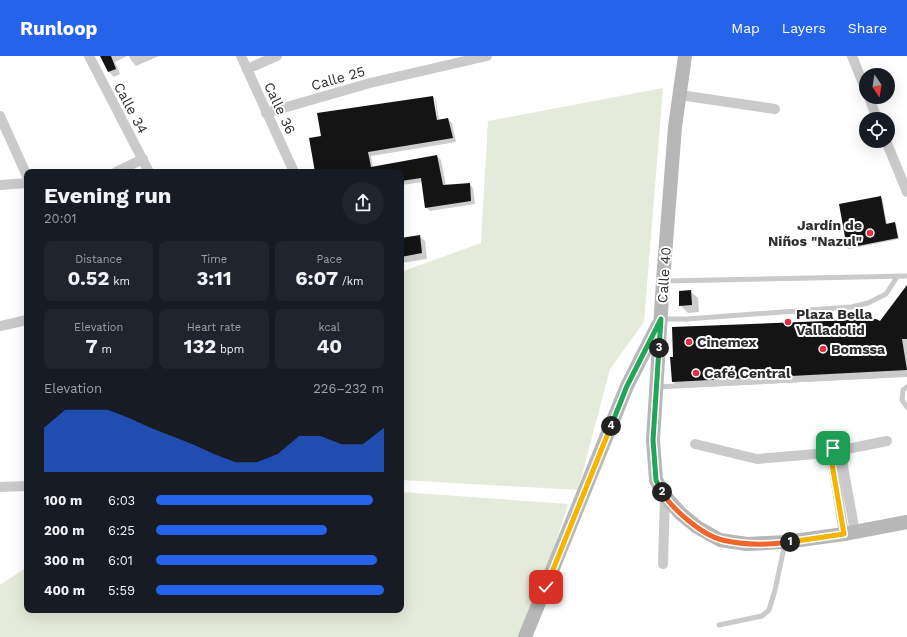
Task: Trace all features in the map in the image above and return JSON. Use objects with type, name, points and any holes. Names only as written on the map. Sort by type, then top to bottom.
[{"type":"main road","name":"Calle 40","points":[[685,56],[675,126],[663,281],[653,440],[653,459],[656,480],[665,496],[680,513],[697,527],[720,540],[747,544],[786,542],[849,533],[907,522]]},
{"type":"main road","points":[[525,637],[627,386],[661,319]]},
{"type":"street","name":"Calle 34","points":[[89,56],[148,169]]},
{"type":"street","name":"Calle 36","points":[[241,56],[293,169]]},
{"type":"street","points":[[247,69],[277,56]]},
{"type":"street","name":"Calle 25","points":[[266,113],[370,83],[487,56]]},
{"type":"street","points":[[852,56],[859,74]]},
{"type":"street","points":[[680,95],[775,108]]},
{"type":"street","points":[[0,116],[24,169]]},
{"type":"street","points":[[889,148],[907,192]]},
{"type":"street","points":[[122,169],[142,159]]},
{"type":"street","points":[[0,185],[24,183]]},
{"type":"street","points":[[0,326],[24,321]]},
{"type":"street","points":[[695,444],[757,459],[828,453],[833,448],[839,448],[842,450],[887,441]]},
{"type":"street","points":[[837,462],[844,456],[842,450]]},
{"type":"street","points":[[828,453],[828,460],[837,462]]},
{"type":"street","points":[[837,462],[849,533]]},
{"type":"street","points":[[0,488],[24,486]]},
{"type":"street","points":[[663,564],[665,496]]},
{"type":"lane","points":[[663,281],[907,276]]},
{"type":"lane","points":[[661,319],[687,319],[851,307],[868,303],[886,294],[897,277]]},
{"type":"lane","points":[[656,387],[907,374]]},
{"type":"lane","points":[[907,388],[903,390],[902,400],[907,407]]},
{"type":"lane","points":[[718,625],[762,616],[769,610],[786,542]]},
{"type":"green space","points":[[663,88],[644,322],[610,369],[578,490],[404,480],[404,271],[481,243],[488,121]]},
{"type":"green space","points":[[404,492],[568,504],[541,589],[520,637],[0,637],[0,585],[24,569],[24,613],[404,613]]},
{"type":"building","points":[[100,56],[111,56],[116,69],[108,72]]},
{"type":"building","points":[[433,96],[437,120],[448,118],[453,138],[368,152],[371,167],[437,155],[443,185],[470,183],[471,201],[425,208],[421,178],[404,181],[404,169],[314,169],[309,138],[321,136],[317,113]]},
{"type":"building","name":"Jardín de Niños \"Nazul\"","points":[[881,196],[886,224],[895,222],[898,238],[847,248],[839,204]]},
{"type":"building","points":[[420,235],[422,253],[404,256],[404,238]]},
{"type":"building","points":[[907,285],[907,339],[902,339],[907,370],[672,382],[670,357],[673,357],[672,327],[876,319],[880,321]]},
{"type":"building","points":[[691,290],[692,305],[679,306],[679,291]]},
{"type":"place","name":"Jardín de Niños \"Nazul\"","points":[[870,233]]},
{"type":"place","name":"Plaza Bella Valladolid","points":[[788,322]]},
{"type":"place","name":"Cinemex","points":[[689,342]]},
{"type":"place","name":"Bomssa","points":[[823,349]]},
{"type":"place","name":"Café Central","points":[[696,373]]},
{"type":"route","points":[[546,587],[627,386],[661,319],[653,440],[653,459],[656,480],[665,496],[680,513],[697,527],[720,540],[747,544],[786,542],[844,534],[832,464],[828,460],[827,456],[829,450],[833,448]]}]
